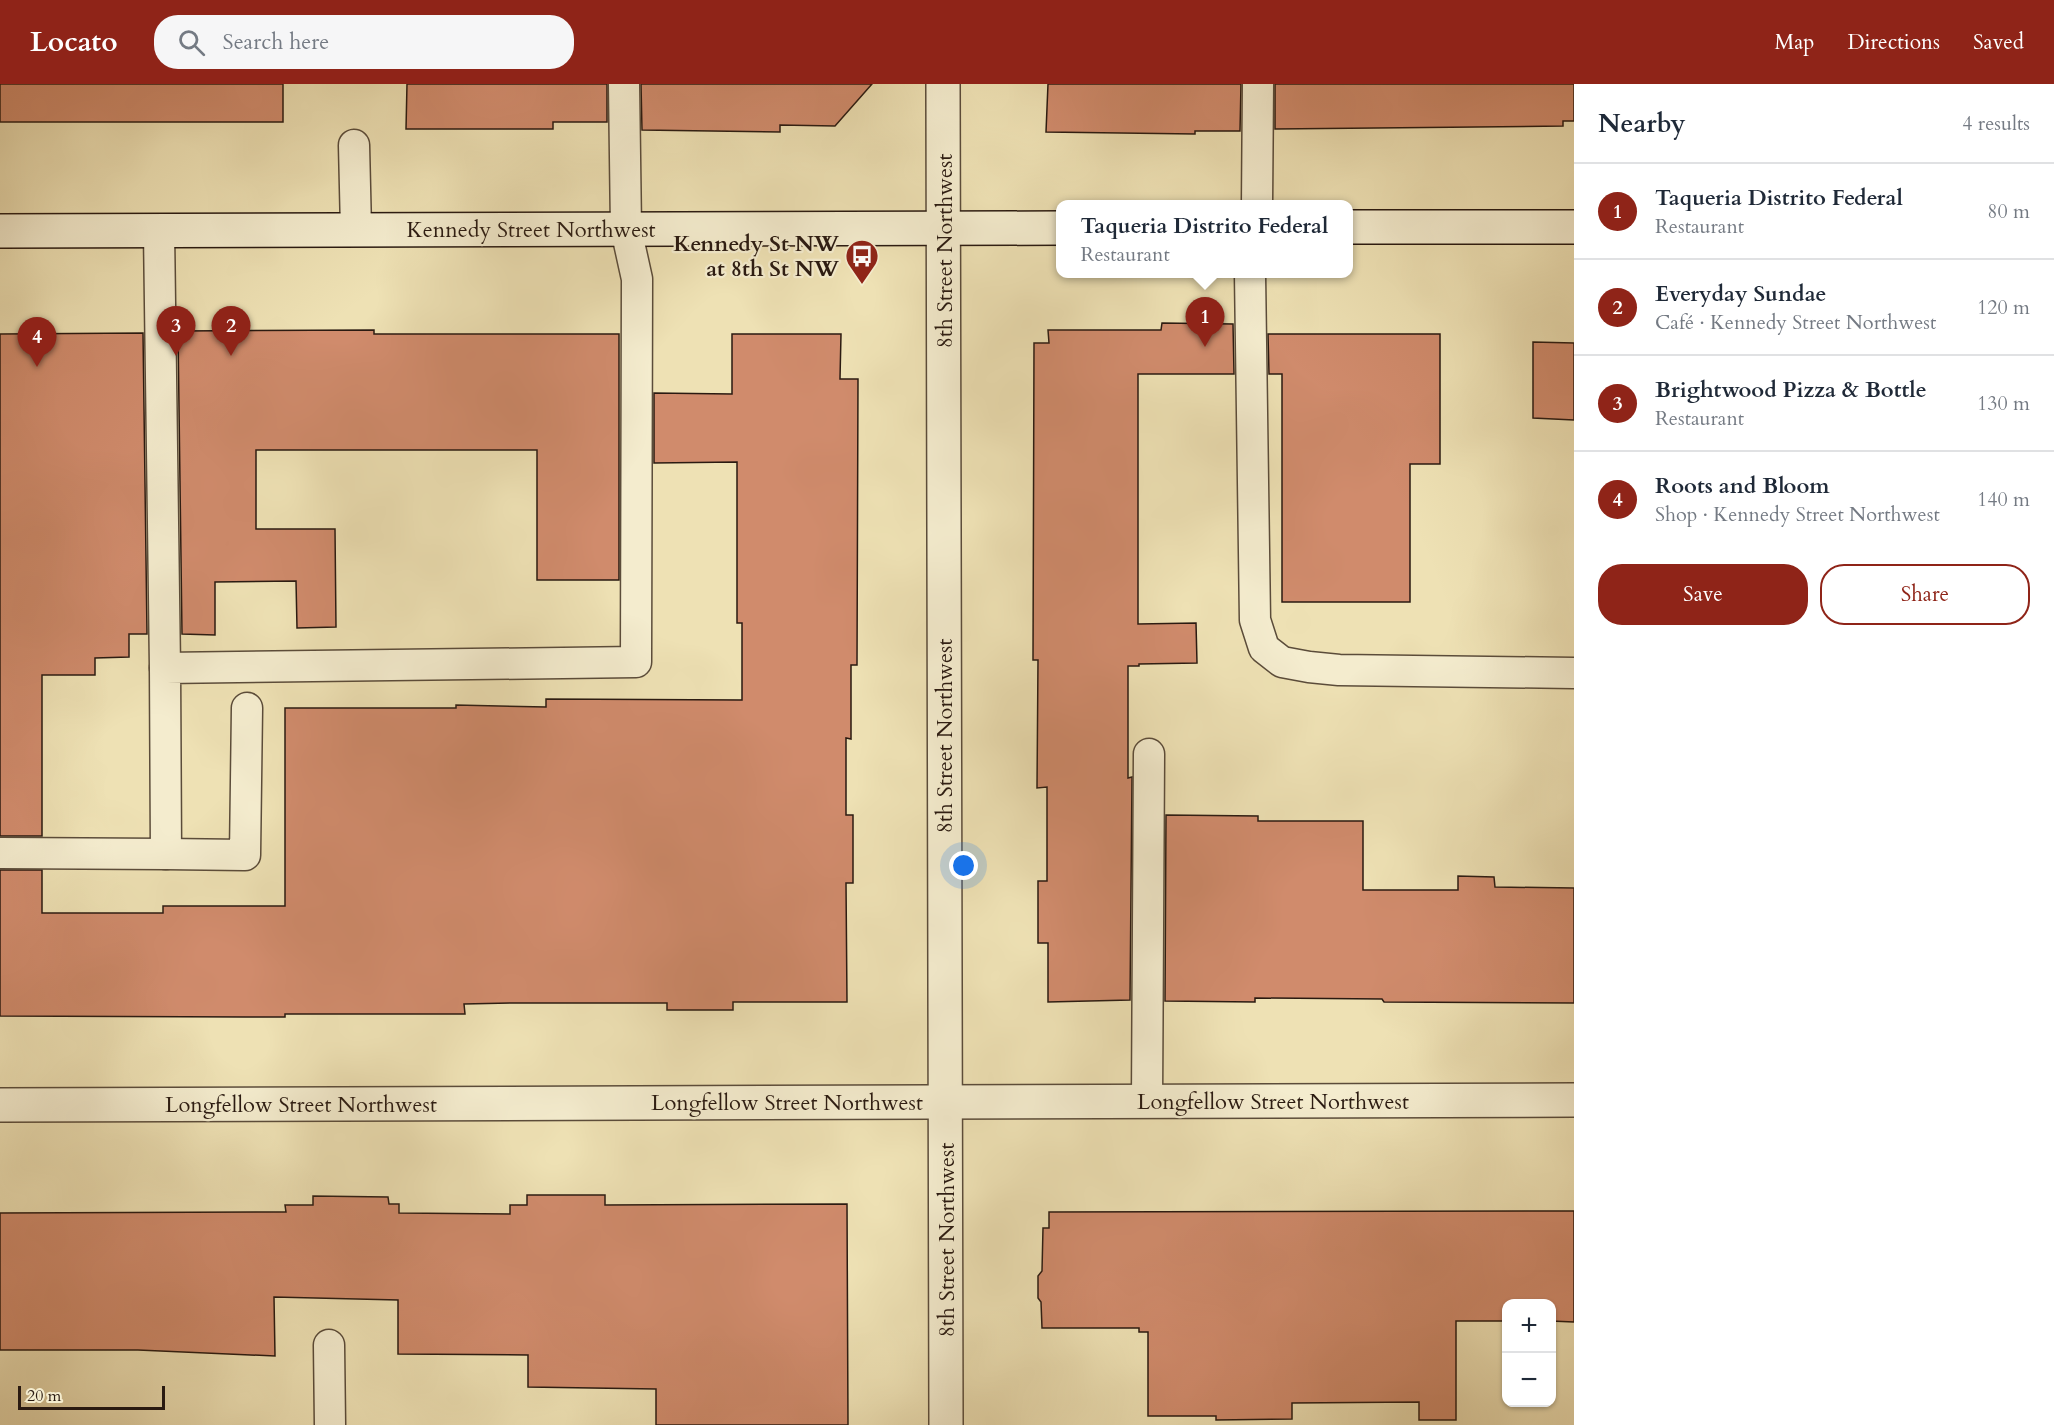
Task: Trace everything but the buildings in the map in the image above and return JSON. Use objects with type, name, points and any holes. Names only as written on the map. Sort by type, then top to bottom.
[{"type":"street","name":"8th Street Northwest","points":[[944,84],[946,1425]]},
{"type":"street","points":[[1353,227],[1574,227]]},
{"type":"street","name":"Kennedy Street Northwest","points":[[0,231],[1056,228]]},
{"type":"street","name":"Longfellow Street Northwest","points":[[0,1105],[1574,1100]]},
{"type":"lane","points":[[165,668],[636,662],[637,279],[626,229],[624,84]]},
{"type":"lane","points":[[1257,200],[1258,84]]},
{"type":"lane","points":[[354,145],[356,230]]},
{"type":"lane","points":[[159,231],[166,854]]},
{"type":"lane","points":[[1250,278],[1255,620],[1264,648],[1282,662],[1329,669],[1574,673]]},
{"type":"lane","points":[[0,853],[245,855],[247,708]]},
{"type":"lane","points":[[1147,1101],[1149,754]]},
{"type":"lane","points":[[329,1345],[330,1425]]},
{"type":"place","name":"Kennedy St NW at 8th St NW","points":[[862,285]]},
{"type":"place","name":"Taqueria Distrito Federal","points":[[1205,347]]},
{"type":"place","name":"Brightwood Pizza & Bottle","points":[[176,356]]},
{"type":"place","name":"Everyday Sundae","points":[[231,356]]},
{"type":"place","name":"Roots and Bloom","points":[[37,367]]}]
